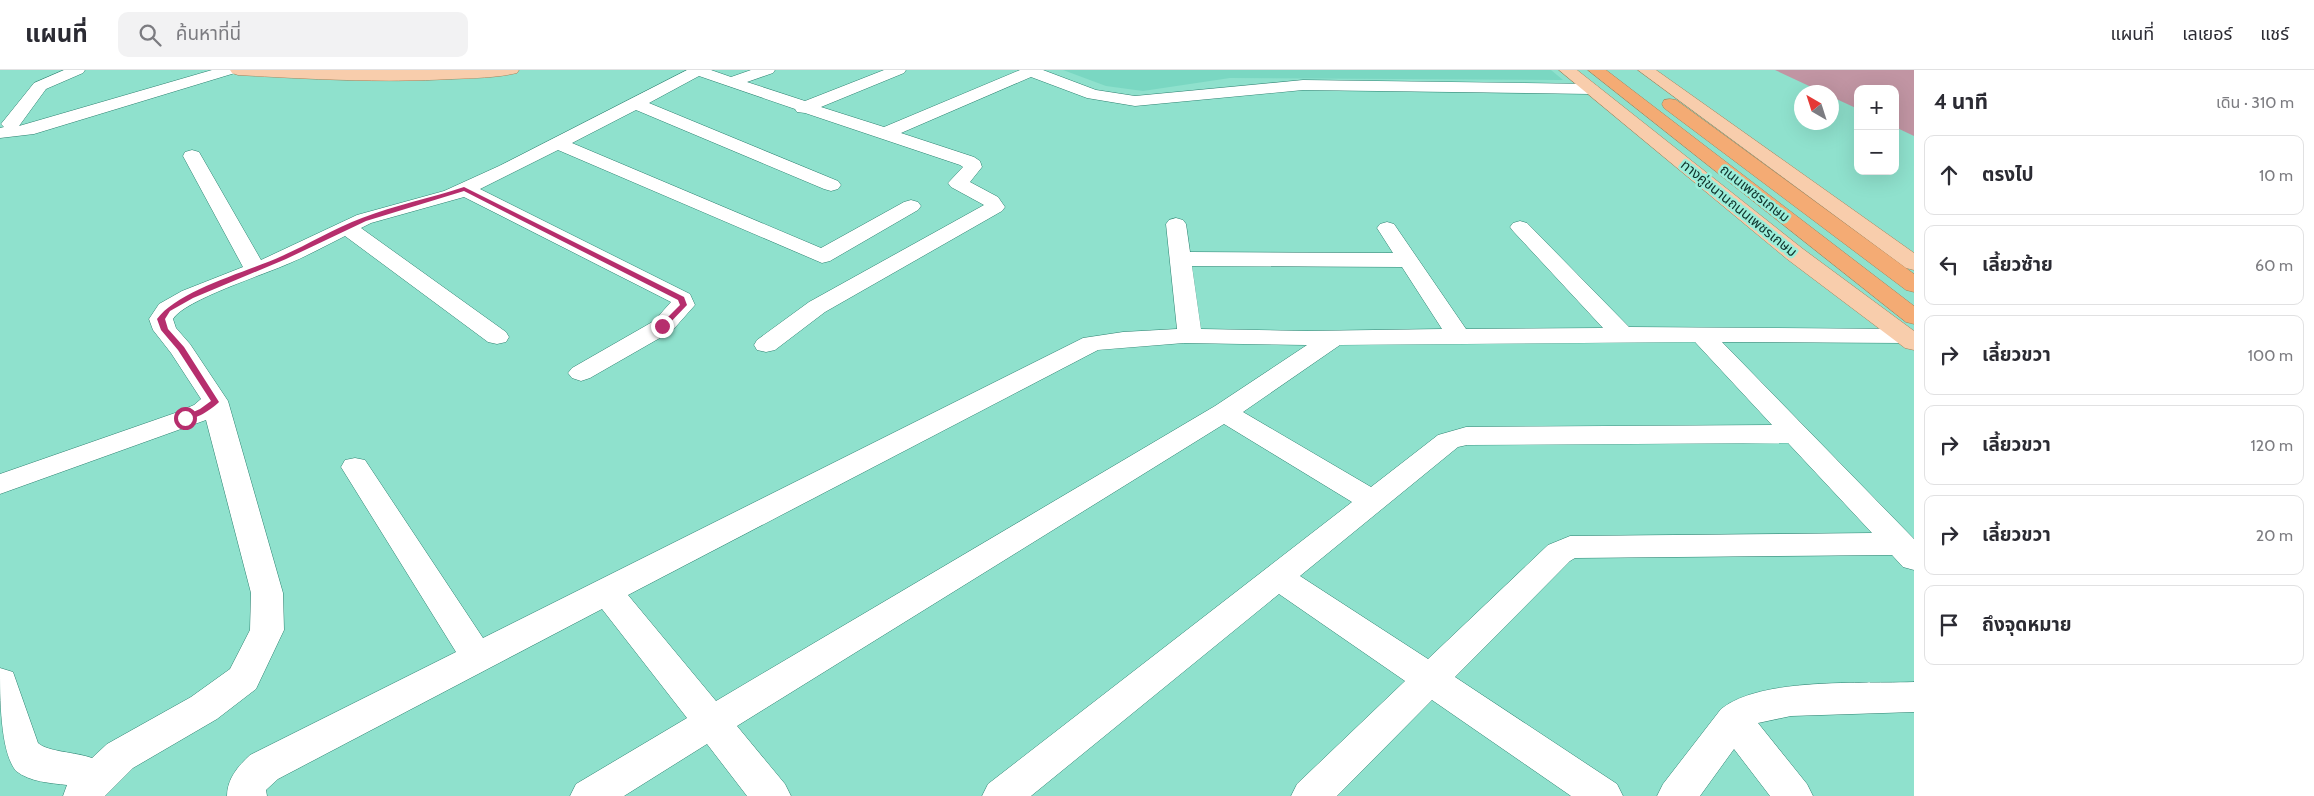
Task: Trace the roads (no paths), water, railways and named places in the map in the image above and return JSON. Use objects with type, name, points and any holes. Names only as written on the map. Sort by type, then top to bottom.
[{"type":"highway","name":"ถนนเพชรเกษม","points":[[1624,70],[1914,285]]},
{"type":"main road","points":[[238,70],[382,76],[511,70]]},
{"type":"main road","name":"ทางคู่ขนานถนนเพชรเกษม","points":[[1567,70],[1594,80],[1796,254],[1911,332]]},
{"type":"main road","points":[[1646,70],[1914,264]]},
{"type":"street","points":[[3,129],[15,120],[40,86],[77,70]]},
{"type":"street","points":[[3,129],[197,70]]},
{"type":"street","points":[[3,129],[28,130],[229,70]]},
{"type":"street","points":[[89,789],[120,756],[204,708],[243,679],[268,630],[267,592],[215,402],[181,349],[165,330],[161,319],[168,309],[190,296],[300,250],[346,227],[378,215],[451,195],[559,144],[698,70],[803,108],[973,165],[972,171],[958,183],[991,201],[995,207],[817,307],[766,345]]},
{"type":"street","points":[[731,82],[768,70]]},
{"type":"street","points":[[803,108],[898,70]]},
{"type":"street","points":[[883,134],[1030,70],[1093,94],[1134,101],[1303,85],[1594,80]]},
{"type":"street","points":[[637,104],[831,185]]},
{"type":"street","points":[[559,144],[822,256],[911,206]]},
{"type":"street","points":[[192,156],[255,269]]},
{"type":"street","points":[[464,189],[682,299],[683,305],[662,326],[581,373]]},
{"type":"street","points":[[1176,224],[1190,335]]},
{"type":"street","points":[[346,227],[497,337]]},
{"type":"street","points":[[1520,227],[1622,334]]},
{"type":"street","points":[[1387,228],[1458,335]]},
{"type":"street","points":[[1179,259],[1408,260]]},
{"type":"street","points":[[247,796],[246,787],[264,767],[1092,343],[1190,335],[1334,338],[1458,335],[1702,335],[1911,332]]},
{"type":"street","points":[[1702,335],[1907,552]]},
{"type":"street","points":[[590,796],[1224,412],[1334,338]]},
{"type":"street","points":[[0,484],[185,418],[203,411],[215,402]]},
{"type":"street","points":[[1224,412],[1373,501]]},
{"type":"street","points":[[1002,796],[1448,441],[1466,436],[1795,434]]},
{"type":"street","points":[[355,467],[477,658]]},
{"type":"street","points":[[1311,796],[1559,553],[1570,547],[1907,552]]},
{"type":"street","points":[[1278,577],[1603,796]]},
{"type":"street","points":[[607,592],[711,724],[771,796]]},
{"type":"street","points":[[0,682],[22,752],[28,759],[56,768],[76,769],[87,773],[89,789]]},
{"type":"street","points":[[1677,796],[1734,720],[1744,711],[1791,701],[1914,697]]},
{"type":"street","points":[[1734,720],[1793,796]]}]
